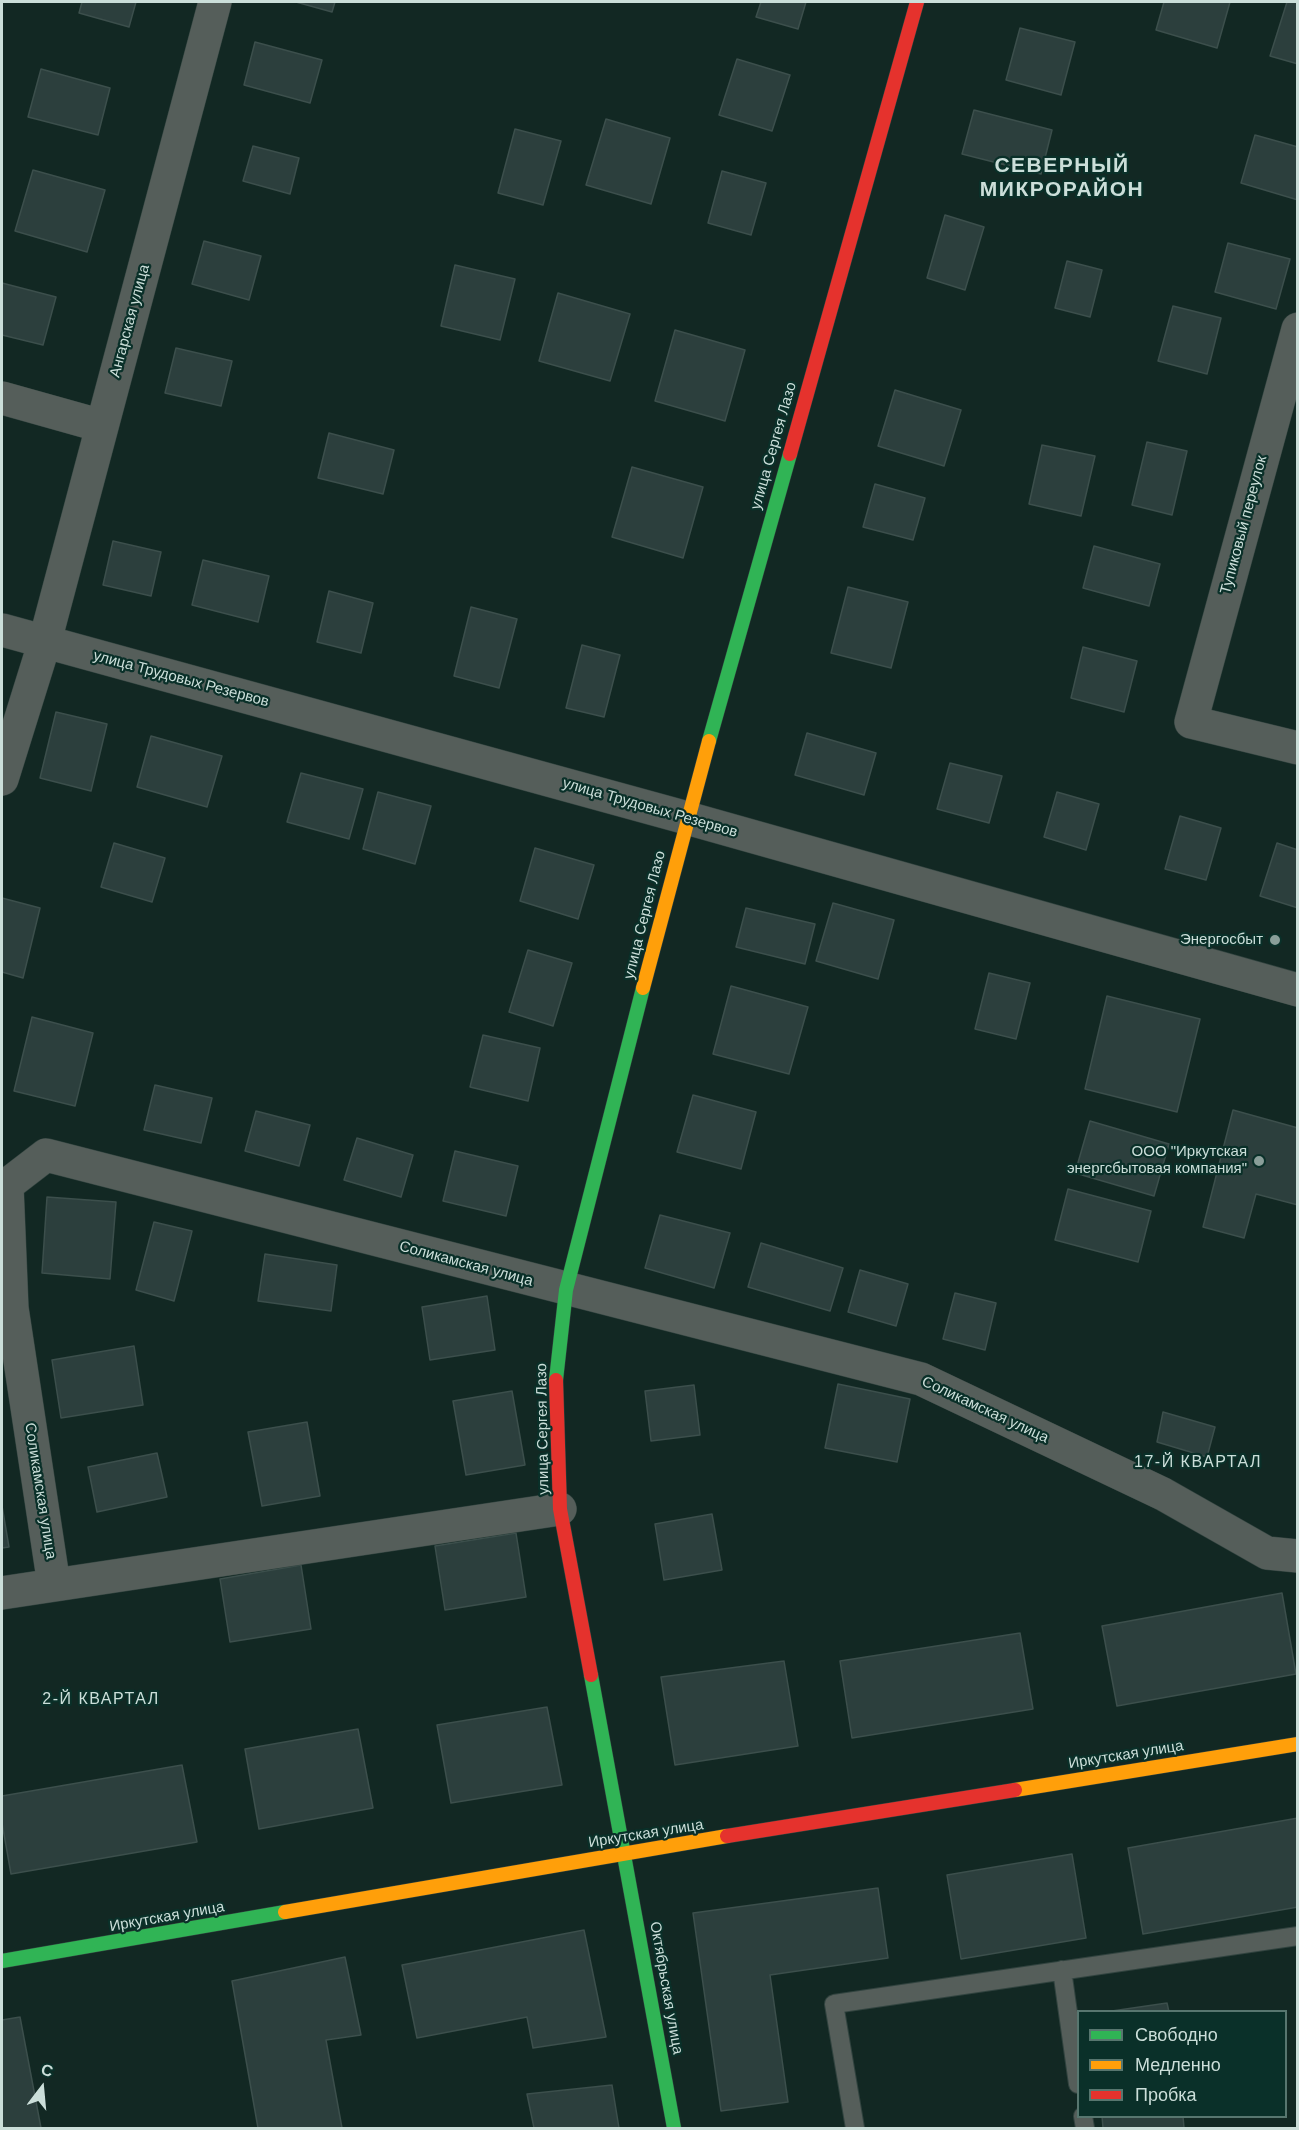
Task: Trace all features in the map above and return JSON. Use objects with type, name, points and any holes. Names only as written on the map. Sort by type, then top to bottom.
[{"type":"street","name":"Ангарская улица","points":[[2,779],[45,641],[215,2]]},
{"type":"street","name":"улица Сергея Лазо","points":[[625,1853],[560,1509],[556,1376],[566,1290],[687,818],[917,2]]},
{"type":"street","name":"Тупиковый переулок","points":[[1298,329],[1191,722],[1298,748]]},
{"type":"street","points":[[2,398],[102,426]]},
{"type":"street","name":"улица Трудовых Резервов","points":[[2,630],[687,818],[1298,990]]},
{"type":"street","name":"Соликамская улица","points":[[54,1585],[12,1308],[7,1185],[46,1155],[566,1290],[921,1379],[1163,1494],[1268,1553],[1298,1556]]},
{"type":"street","points":[[2,1593],[560,1509]]},
{"type":"street","name":"Иркутская улица","points":[[2,1961],[625,1853],[1298,1744]]},
{"type":"street","name":"Октябрьская улица","points":[[625,1853],[674,2128]]},
{"type":"lane","points":[[855,2128],[834,2004],[1298,1936]]},
{"type":"lane","points":[[1062,1971],[1077,2077]]},
{"type":"building","points":[[82,2],[136,2],[129,27],[79,13]]},
{"type":"building","points":[[296,2],[335,2],[332,12]]},
{"type":"building","points":[[761,2],[806,2],[798,29],[756,17]]},
{"type":"building","points":[[1164,2],[1230,2],[1217,48],[1156,30]]},
{"type":"building","points":[[1287,2],[1298,2],[1298,64],[1270,56]]},
{"type":"building","points":[[1020,28],[1075,42],[1061,95],[1006,80]]},
{"type":"building","points":[[255,42],[322,60],[310,103],[244,85]]},
{"type":"building","points":[[737,59],[790,75],[772,131],[719,115]]},
{"type":"building","points":[[41,69],[110,88],[98,135],[28,117]]},
{"type":"building","points":[[974,110],[1052,130],[1041,174],[962,154]]},
{"type":"building","points":[[606,119],[670,138],[651,204],[586,185]]},
{"type":"building","points":[[515,129],[561,141],[543,205],[498,193]]},
{"type":"building","points":[[1255,135],[1298,147],[1298,200],[1241,183]]},
{"type":"building","points":[[253,146],[299,158],[290,194],[243,181]]},
{"type":"building","points":[[33,170],[105,190],[87,252],[15,231]]},
{"type":"building","points":[[722,171],[766,183],[751,235],[708,223]]},
{"type":"building","points":[[945,215],[984,227],[965,290],[927,278]]},
{"type":"building","points":[[204,241],[261,256],[249,300],[192,284]]},
{"type":"building","points":[[1228,243],[1290,259],[1276,309],[1215,292]]},
{"type":"building","points":[[1067,261],[1102,270],[1090,317],[1055,308]]},
{"type":"building","points":[[455,265],[515,279],[500,340],[441,326]]},
{"type":"building","points":[[2,283],[56,297],[43,345],[2,335]]},
{"type":"building","points":[[558,293],[630,314],[610,381],[539,361]]},
{"type":"building","points":[[1173,306],[1221,318],[1207,374],[1158,361]]},
{"type":"building","points":[[675,330],[745,350],[725,421],[655,401]]},
{"type":"building","points":[[176,348],[232,361],[221,406],[165,393]]},
{"type":"building","points":[[895,390],[961,410],[944,466],[878,446]]},
{"type":"building","points":[[329,433],[394,450],[383,494],[318,478]]},
{"type":"building","points":[[1147,442],[1187,451],[1172,515],[1132,505]]},
{"type":"building","points":[[1042,445],[1095,456],[1081,516],[1029,504]]},
{"type":"building","points":[[632,467],[703,487],[683,558],[612,537]]},
{"type":"building","points":[[875,484],[925,498],[913,540],[863,527]]},
{"type":"building","points":[[113,541],[161,552],[151,596],[103,585]]},
{"type":"building","points":[[1094,546],[1160,564],[1149,606],[1083,588]]},
{"type":"building","points":[[203,560],[269,576],[258,622],[192,605]]},
{"type":"building","points":[[848,587],[908,602],[891,668],[831,653]]},
{"type":"building","points":[[329,591],[373,603],[361,653],[317,642]]},
{"type":"building","points":[[471,607],[517,619],[499,688],[454,676]]},
{"type":"building","points":[[582,645],[620,655],[604,717],[566,708]]},
{"type":"building","points":[[1083,647],[1137,661],[1124,712],[1071,698]]},
{"type":"building","points":[[56,712],[107,724],[91,791],[40,778]]},
{"type":"building","points":[[807,733],[876,753],[864,795],[795,775]]},
{"type":"building","points":[[151,736],[222,756],[207,807],[137,787]]},
{"type":"building","points":[[950,763],[1002,776],[989,823],[937,809]]},
{"type":"building","points":[[301,773],[363,789],[349,839],[287,822]]},
{"type":"building","points":[[378,792],[431,806],[415,864],[363,849]]},
{"type":"building","points":[[1057,792],[1099,804],[1086,850],[1044,837]]},
{"type":"building","points":[[1180,816],[1221,828],[1206,880],[1165,869]]},
{"type":"building","points":[[114,843],[165,858],[152,902],[101,887]]},
{"type":"building","points":[[1277,843],[1298,850],[1298,908],[1260,896]]},
{"type":"building","points":[[535,848],[594,865],[578,919],[520,901]]},
{"type":"building","points":[[2,898],[40,908],[23,978],[2,972]]},
{"type":"building","points":[[833,903],[894,920],[878,979],[816,961]]},
{"type":"building","points":[[746,908],[815,924],[805,964],[736,947]]},
{"type":"building","points":[[528,950],[572,963],[553,1026],[509,1012]]},
{"type":"building","points":[[989,973],[1030,983],[1016,1039],[975,1029]]},
{"type":"building","points":[[731,986],[808,1007],[789,1074],[713,1054]]},
{"type":"building","points":[[1107,996],[1200,1019],[1177,1112],[1085,1089]]},
{"type":"building","points":[[32,1017],[93,1033],[75,1106],[14,1091]]},
{"type":"building","points":[[483,1035],[540,1048],[528,1101],[470,1087]]},
{"type":"building","points":[[155,1085],[212,1098],[201,1143],[144,1130]]},
{"type":"building","points":[[693,1095],[756,1112],[741,1169],[677,1152]]},
{"type":"building","name":"ООО \"Иркутская энергсбытовая компания\"","points":[[1233,1110],[1298,1128],[1298,1205],[1256,1194],[1244,1238],[1203,1227]]},
{"type":"building","points":[[256,1111],[310,1125],[299,1166],[245,1151]]},
{"type":"building","points":[[1090,1121],[1169,1144],[1154,1196],[1075,1173]]},
{"type":"building","points":[[357,1138],[413,1155],[401,1197],[344,1180]]},
{"type":"building","points":[[455,1151],[518,1166],[506,1216],[443,1201]]},
{"type":"building","points":[[1068,1189],[1151,1211],[1138,1262],[1055,1240]]},
{"type":"building","points":[[47,1197],[116,1202],[110,1279],[42,1273]]},
{"type":"building","points":[[660,1215],[730,1233],[714,1288],[645,1268]]},
{"type":"building","points":[[154,1222],[192,1231],[174,1301],[136,1290]]},
{"type":"building","points":[[761,1243],[843,1268],[830,1311],[748,1287]]},
{"type":"building","points":[[265,1254],[337,1265],[331,1311],[258,1301]]},
{"type":"building","points":[[860,1270],[908,1284],[896,1326],[848,1312]]},
{"type":"building","points":[[955,1293],[996,1303],[985,1350],[943,1339]]},
{"type":"building","points":[[487,1296],[495,1350],[430,1360],[422,1307]]},
{"type":"building","points":[[134,1346],[143,1405],[61,1418],[52,1360]]},
{"type":"building","points":[[838,1384],[910,1399],[897,1462],[825,1448]]},
{"type":"building","points":[[694,1385],[700,1435],[651,1441],[645,1391]]},
{"type":"building","points":[[512,1391],[525,1465],[466,1475],[453,1401]]},
{"type":"building","points":[[1163,1412],[1215,1427],[1207,1457],[1157,1442]]},
{"type":"building","points":[[307,1422],[320,1496],[262,1506],[248,1432]]},
{"type":"building","points":[[157,1453],[167,1497],[97,1512],[88,1467]]},
{"type":"building","points":[[2,1506],[9,1547],[2,1548]]},
{"type":"building","points":[[712,1514],[722,1570],[664,1580],[655,1524]]},
{"type":"building","points":[[516,1533],[526,1597],[445,1610],[435,1546]]},
{"type":"building","points":[[301,1565],[311,1629],[230,1642],[220,1579]]},
{"type":"building","points":[[1282,1593],[1296,1674],[1117,1706],[1102,1626]]},
{"type":"building","points":[[1020,1633],[1033,1709],[852,1738],[840,1661]]},
{"type":"building","points":[[784,1661],[798,1746],[675,1765],[661,1677]]},
{"type":"building","points":[[547,1707],[562,1785],[451,1803],[437,1725]]},
{"type":"building","points":[[358,1729],[373,1808],[259,1829],[245,1749]]},
{"type":"building","points":[[182,1765],[197,1842],[11,1874],[2,1823],[2,1796]]},
{"type":"building","points":[[1298,1818],[1298,1907],[1143,1934],[1128,1848]]},
{"type":"building","points":[[1072,1854],[1086,1938],[961,1959],[947,1875]]},
{"type":"building","points":[[878,1888],[888,1958],[770,1975],[788,2102],[721,2111],[693,1913]]},
{"type":"building","points":[[584,1930],[606,2037],[533,2048],[527,2017],[417,2038],[402,1965]]},
{"type":"building","points":[[345,1957],[361,2035],[326,2040],[342,2128],[258,2128],[232,1981]]},
{"type":"building","points":[[1167,2003],[1169,2010],[1119,2010]]},
{"type":"building","points":[[20,2017],[41,2128],[2,2128],[2,2020]]},
{"type":"building","points":[[612,2085],[619,2128],[534,2128],[527,2094]]},
{"type":"building","points":[[1102,2118],[1183,2118],[1184,2128],[1103,2128]]},
{"type":"traffic: fast","points":[[709,741],[790,454]]},
{"type":"traffic: fast","points":[[556,1380],[566,1290],[643,988]]},
{"type":"traffic: fast","points":[[591,1675],[674,2128]]},
{"type":"traffic: fast","points":[[2,1961],[285,1912]]},
{"type":"traffic: slow","points":[[643,988],[709,741]]},
{"type":"traffic: slow","points":[[1015,1790],[1298,1744]]},
{"type":"traffic: slow","points":[[285,1912],[727,1836]]},
{"type":"traffic: jam","points":[[790,454],[917,2]]},
{"type":"traffic: jam","points":[[556,1380],[560,1509],[591,1675]]},
{"type":"traffic: jam","points":[[727,1836],[1015,1790]]},
{"type":"place","name":"Энергосбыт","points":[[1275,940]]},
{"type":"place","name":"ООО \"Иркутская энергсбытовая компания\"","points":[[1259,1161]]},
{"type":"district","name":"СЕВЕРНЫЙ МИКРОРАЙОН","points":[[1062,178]]},
{"type":"district","name":"17-Й КВАРТАЛ","points":[[1198,1463]]},
{"type":"district","name":"2-Й КВАРТАЛ","points":[[101,1700]]}]
